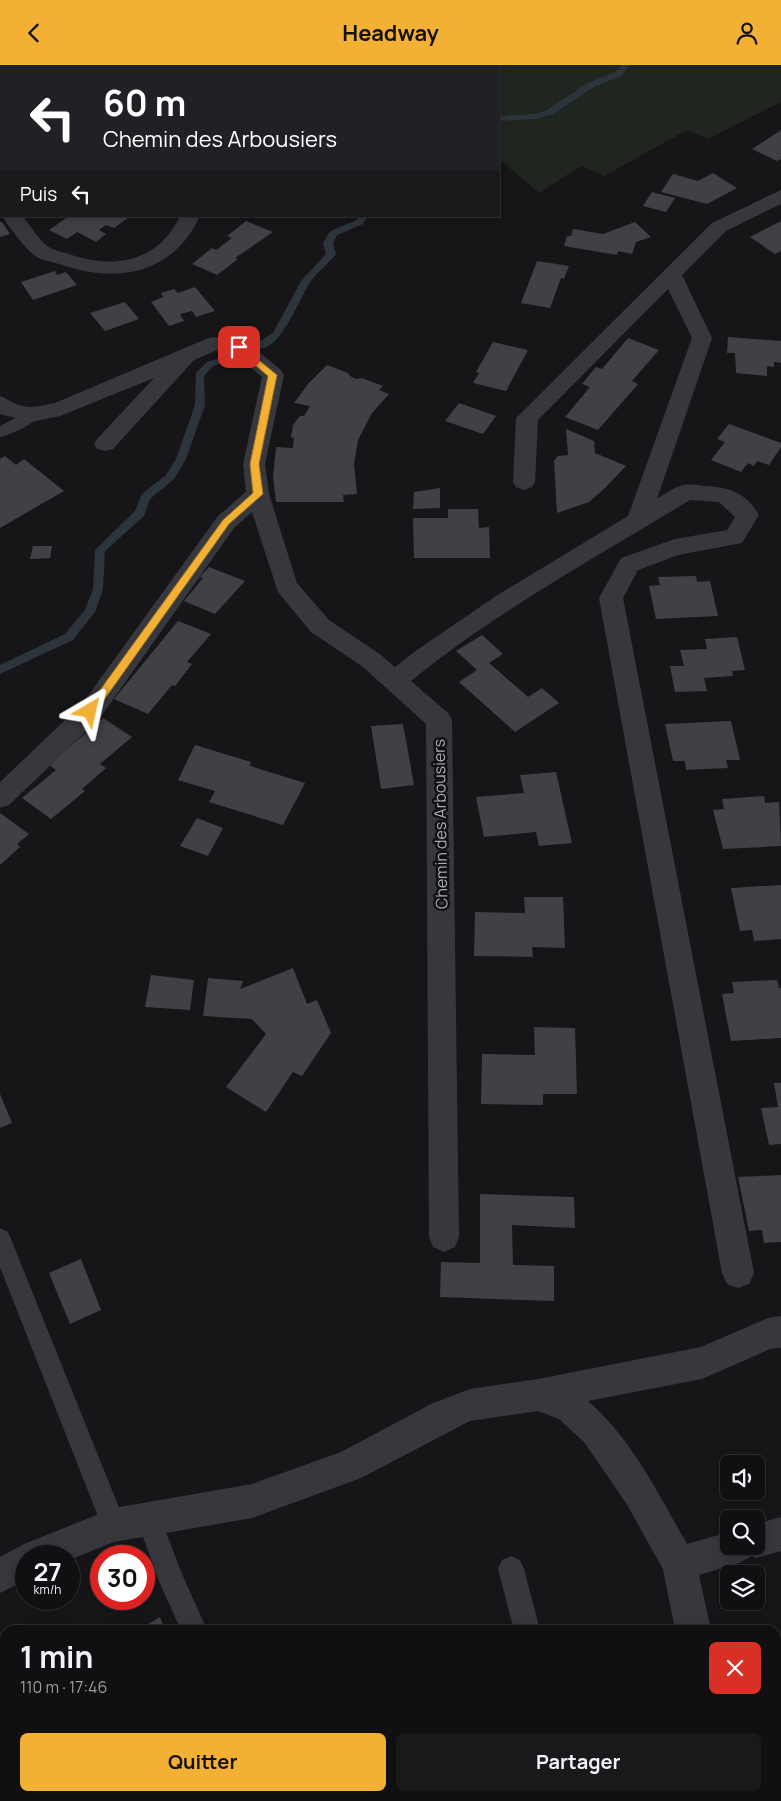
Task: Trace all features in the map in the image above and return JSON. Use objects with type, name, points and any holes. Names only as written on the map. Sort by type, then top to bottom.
[{"type":"street","points":[[524,482],[527,418],[719,227],[781,195]]},
{"type":"street","points":[[13,217],[41,251],[86,267],[126,268],[156,257],[184,229],[190,217]]},
{"type":"street","points":[[639,519],[702,338],[671,274]]},
{"type":"street","name":"Chemin des Arbousiers","points":[[0,403],[6,409],[30,415],[60,409],[213,344],[239,347],[273,375],[254,464],[258,494],[286,585],[320,626],[372,661],[439,721],[444,1237]]},
{"type":"street","name":"Chemin des Arbousiers","points":[[105,444],[187,355]]},
{"type":"street","points":[[395,681],[426,656],[504,602],[686,492],[725,495],[748,515],[734,537],[675,547],[629,564],[611,598],[738,1273]]},
{"type":"street","points":[[0,798],[90,711],[226,522],[258,494]]},
{"type":"street","points":[[64,1545],[114,1525],[252,1501],[349,1466],[444,1415],[470,1405],[538,1395],[702,1363],[768,1334],[781,1332]]},
{"type":"street","points":[[538,1395],[569,1405],[596,1430],[638,1491],[679,1564],[692,1625]]},
{"type":"street","points":[[765,1538],[781,1534]]},
{"type":"street","points":[[679,1564],[720,1552]]},
{"type":"street","points":[[0,1576],[15,1567]]},
{"type":"lane","points":[[0,432],[30,415]]},
{"type":"lane","points":[[0,1239],[114,1525]]},
{"type":"lane","points":[[148,1520],[192,1625]]},
{"type":"lane","points":[[512,1569],[527,1625]]},
{"type":"shaded area","points":[[500,65],[781,65],[781,102],[708,139],[687,130],[604,176],[581,166],[539,193],[500,160]]},
{"type":"building","points":[[781,130],[781,159],[777,161],[752,149]]},
{"type":"building","points":[[713,173],[737,188],[707,204],[661,192],[673,174],[698,181]]},
{"type":"building","points":[[652,192],[675,198],[666,212],[643,206]]},
{"type":"building","points":[[68,217],[128,218],[114,228],[106,225],[99,230],[106,234],[96,242],[77,232],[67,239],[49,230]]},
{"type":"building","points":[[246,221],[273,232],[235,258],[238,259],[217,275],[192,264],[212,248],[216,250],[232,238],[227,236]]},
{"type":"building","points":[[781,221],[781,251],[775,254],[750,237]]},
{"type":"building","points":[[0,222],[2,222],[10,234],[0,237]]},
{"type":"building","points":[[635,222],[651,237],[636,242],[632,254],[618,251],[617,255],[564,246],[567,236],[571,236],[573,229],[603,234]]},
{"type":"building","points":[[537,261],[569,266],[564,279],[561,278],[550,308],[521,303]]},
{"type":"building","points":[[55,271],[57,275],[66,272],[77,285],[33,300],[21,282]]},
{"type":"building","points":[[195,287],[215,311],[196,317],[192,311],[180,314],[184,321],[169,326],[151,302],[163,297],[161,293],[174,289],[178,293]]},
{"type":"building","points":[[125,302],[139,319],[105,331],[90,313]]},
{"type":"building","points":[[728,337],[781,341],[781,363],[774,362],[774,367],[767,366],[767,376],[736,373],[735,353],[727,353]]},
{"type":"building","points":[[628,338],[659,350],[632,381],[638,384],[598,430],[565,417],[590,387],[582,384],[596,367],[602,369]]},
{"type":"building","points":[[493,342],[528,350],[506,391],[473,383],[479,373],[476,372]]},
{"type":"building","points":[[327,365],[348,373],[356,379],[362,378],[383,386],[379,390],[389,394],[372,413],[358,440],[354,464],[357,494],[343,495],[344,502],[276,502],[273,477],[276,447],[293,448],[294,438],[291,437],[293,425],[300,416],[304,416],[310,406],[294,403],[308,384]]},
{"type":"building","points":[[459,403],[496,416],[483,434],[445,421]]},
{"type":"building","points":[[729,424],[781,443],[781,447],[769,465],[757,461],[754,466],[748,463],[741,472],[711,460],[725,442],[717,439]]},
{"type":"building","points":[[566,429],[594,441],[595,453],[626,466],[589,502],[557,513],[554,461],[558,456],[568,455]]},
{"type":"building","points":[[5,456],[16,465],[24,459],[64,491],[0,528],[0,459]]},
{"type":"building","points":[[440,488],[440,508],[413,509],[414,492]]},
{"type":"building","points":[[448,509],[478,509],[479,528],[489,527],[490,558],[414,558],[413,518],[448,518]]},
{"type":"building","points":[[33,546],[52,546],[50,558],[30,559]]},
{"type":"building","points":[[209,567],[245,581],[215,614],[184,601],[203,578],[200,577]]},
{"type":"building","points":[[696,576],[697,582],[710,581],[718,616],[656,619],[649,586],[660,585],[658,577]]},
{"type":"building","points":[[178,621],[211,634],[187,662],[192,664],[175,686],[172,685],[148,714],[114,699]]},
{"type":"building","points":[[482,635],[503,654],[489,663],[528,697],[542,688],[559,703],[515,732],[459,682],[477,670],[456,651]]},
{"type":"building","points":[[737,637],[745,670],[732,671],[733,676],[704,678],[707,691],[675,692],[670,666],[684,666],[680,650],[707,649],[705,639]]},
{"type":"building","points":[[103,718],[132,737],[100,764],[106,768],[82,789],[85,791],[51,819],[22,798],[56,770],[49,765]]},
{"type":"building","points":[[731,721],[740,760],[726,760],[728,768],[686,770],[685,761],[673,761],[665,724]]},
{"type":"building","points":[[403,724],[414,785],[381,789],[371,726]]},
{"type":"building","points":[[195,745],[251,762],[250,766],[305,783],[283,825],[209,802],[215,791],[178,780]]},
{"type":"building","points":[[556,772],[572,843],[539,846],[536,832],[484,837],[476,797],[524,793],[520,775]]},
{"type":"building","points":[[764,796],[765,803],[779,802],[781,846],[723,849],[713,810],[724,809],[722,799]]},
{"type":"building","points":[[0,813],[29,834],[17,844],[20,847],[0,865]]},
{"type":"building","points":[[197,818],[223,828],[208,856],[180,846]]},
{"type":"building","points":[[781,885],[781,939],[754,941],[752,930],[740,931],[731,888]]},
{"type":"building","points":[[524,897],[563,897],[565,948],[532,947],[533,957],[474,956],[475,912],[525,913]]},
{"type":"building","points":[[293,968],[307,1004],[317,1000],[331,1033],[302,1076],[293,1072],[266,1112],[226,1087],[266,1034],[252,1019],[203,1016],[208,978],[243,981],[240,989]]},
{"type":"building","points":[[151,975],[194,980],[190,1010],[145,1007]]},
{"type":"building","points":[[777,980],[779,988],[781,988],[781,1038],[731,1041],[722,994],[734,993],[732,982]]},
{"type":"building","points":[[534,1027],[575,1028],[577,1094],[543,1094],[543,1105],[481,1104],[482,1054],[535,1055]]},
{"type":"building","points":[[774,1083],[781,1083],[781,1144],[769,1145],[761,1108],[778,1107]]},
{"type":"building","points":[[0,1094],[12,1123],[0,1128]]},
{"type":"building","points":[[781,1175],[781,1242],[764,1243],[762,1230],[749,1231],[738,1177]]},
{"type":"building","points":[[480,1194],[574,1197],[575,1228],[512,1225],[513,1265],[554,1266],[554,1301],[440,1297],[441,1262],[480,1263]]},
{"type":"building","points":[[81,1259],[101,1310],[70,1324],[49,1273]]},
{"type":"building","points":[[160,1617],[163,1625],[146,1625]]},
{"type":"waterway","points":[[500,119],[536,116],[550,112],[591,85],[618,74],[626,65]]},
{"type":"waterway","points":[[257,347],[277,335],[306,281],[331,254],[328,243],[333,233],[360,222],[363,217]]},
{"type":"waterway","points":[[0,670],[69,637],[90,612],[98,589],[100,550],[140,513],[146,497],[170,477],[181,459],[200,405],[199,375],[210,364],[230,358]]},
{"type":"route","points":[[90,711],[226,522],[258,494],[254,464],[273,375],[239,347]]}]
